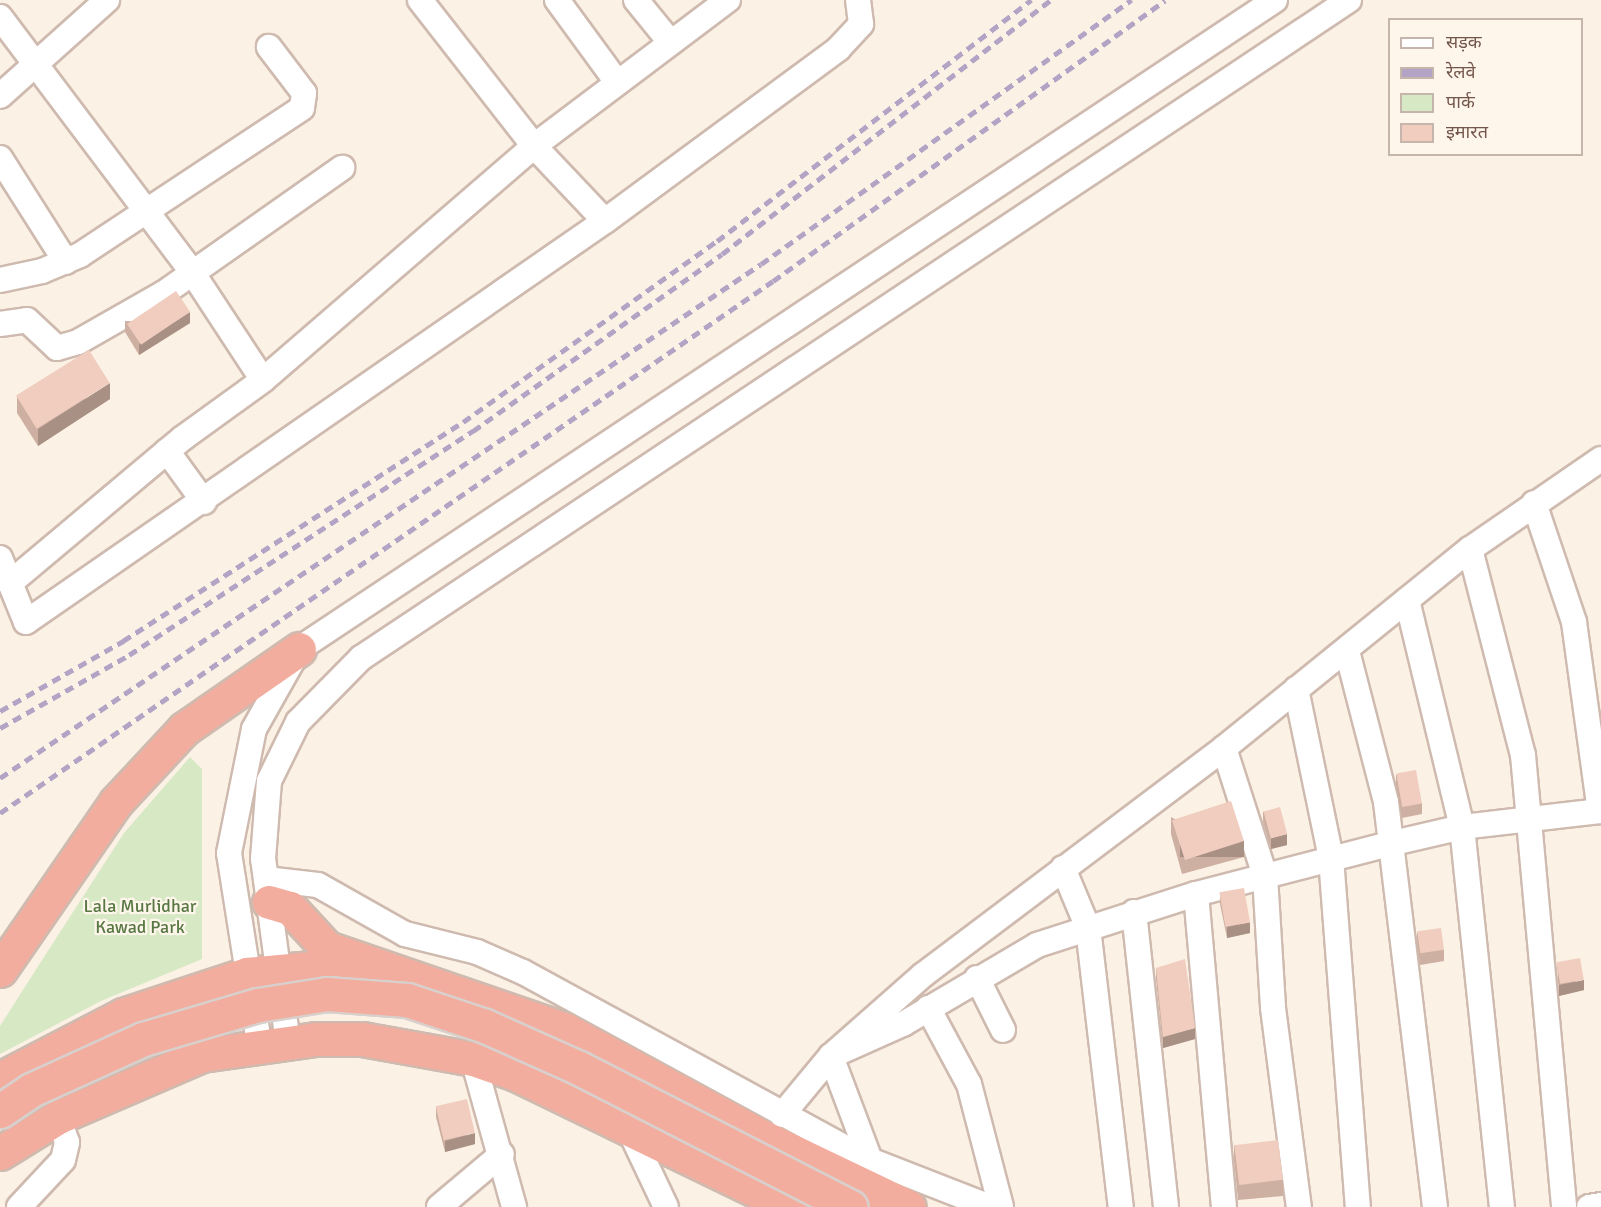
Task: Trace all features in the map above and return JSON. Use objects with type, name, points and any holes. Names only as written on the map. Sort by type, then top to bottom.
[{"type":"highway","points":[[0,970],[116,802],[184,729],[299,649]]},
{"type":"highway","points":[[268,890],[290,908],[327,948],[405,977],[481,997],[566,1030],[767,1139],[909,1207]]},
{"type":"highway","points":[[0,1079],[123,1014],[262,974],[312,968],[405,977]]},
{"type":"highway","points":[[0,1111],[31,1090],[143,1039],[258,1005],[327,994],[407,1000],[485,1026],[570,1064],[851,1207]]},
{"type":"highway","points":[[0,1153],[58,1117],[202,1055],[362,1039],[473,1059],[629,1129],[790,1207]]},
{"type":"street","points":[[0,96],[36,60],[107,0]]},
{"type":"street","points":[[420,0],[534,146],[605,221]]},
{"type":"street","points":[[557,0],[617,82]]},
{"type":"street","points":[[636,0],[671,43]]},
{"type":"street","points":[[0,558],[9,597],[26,622],[204,502],[605,221],[851,38],[861,24],[858,0]]},
{"type":"street","points":[[274,1046],[262,974],[230,853],[240,783],[254,729],[299,649],[1275,0]]},
{"type":"street","points":[[262,974],[268,890],[269,781],[298,722],[361,658],[1349,0]]},
{"type":"street","points":[[9,597],[167,451],[263,380],[534,146],[671,43],[720,2]]},
{"type":"street","points":[[0,17],[36,60],[192,272],[263,380]]},
{"type":"street","points":[[0,280],[66,262],[147,211],[305,104],[269,47]]},
{"type":"street","points":[[0,158],[66,262]]},
{"type":"street","points":[[0,324],[27,320],[51,345],[65,347],[106,328],[192,272],[342,168]]},
{"type":"street","points":[[167,451],[204,502]]},
{"type":"street","points":[[782,1115],[831,1056],[923,975],[1224,748],[1347,651],[1470,549],[1601,459]]},
{"type":"street","points":[[831,1056],[928,1008],[1037,945],[1134,912],[1331,858],[1462,827],[1532,821],[1600,811],[1577,632],[1534,503]]},
{"type":"street","points":[[1470,549],[1513,703],[1532,821],[1564,1207]]},
{"type":"street","points":[[1407,600],[1462,827],[1502,1207]]},
{"type":"street","points":[[1347,651],[1377,757],[1435,1207]]},
{"type":"street","points":[[1296,689],[1331,858],[1358,1207]]},
{"type":"street","points":[[266,708],[298,722]]},
{"type":"street","points":[[1224,748],[1265,876],[1273,1008],[1299,1207]]},
{"type":"street","points":[[1063,868],[1088,928],[1121,1207]]},
{"type":"street","points":[[268,890],[318,885],[405,934],[477,952],[524,972],[705,1067],[782,1115],[870,1160],[990,1207]]},
{"type":"street","points":[[1196,894],[1224,1207]]},
{"type":"street","points":[[1134,912],[1166,1207]]},
{"type":"street","points":[[977,978],[1003,1030]]},
{"type":"street","points":[[928,1008],[969,1084],[1001,1207]]},
{"type":"street","points":[[831,1056],[870,1160]]},
{"type":"street","points":[[473,1059],[502,1154],[514,1207]]},
{"type":"street","points":[[19,1207],[63,1160],[67,1142],[58,1117]]},
{"type":"street","points":[[629,1129],[666,1207]]},
{"type":"street","points":[[439,1207],[502,1154]]},
{"type":"street","points":[[1589,1207],[1601,1205]]},
{"type":"green space","name":"Lala Murlidhar Kawad Park","points":[[190,757],[202,769],[202,959],[101,1001],[0,1054],[0,1026],[44,957],[124,833]]},
{"type":"building","points":[[176,291],[190,312],[141,345],[127,324]]},
{"type":"building","points":[[89,350],[110,383],[37,429],[16,396]]},
{"type":"building","points":[[1416,770],[1422,803],[1402,807],[1396,773]]},
{"type":"building","points":[[1231,801],[1244,841],[1185,860],[1172,820]]},
{"type":"building","points":[[1280,807],[1287,834],[1271,838],[1264,811]]},
{"type":"building","points":[[1244,888],[1250,922],[1225,927],[1219,892]]},
{"type":"building","points":[[1441,928],[1444,950],[1420,953],[1417,931]]},
{"type":"building","points":[[1580,958],[1584,980],[1560,984],[1556,962]]},
{"type":"building","points":[[1185,959],[1195,1028],[1163,1037],[1156,968]]},
{"type":"building","points":[[467,1099],[475,1133],[444,1140],[436,1106]]},
{"type":"building","points":[[1278,1140],[1283,1180],[1239,1185],[1234,1145]]},
{"type":"railway","points":[[0,711],[123,641],[463,422],[717,241],[1031,0]]},
{"type":"railway","points":[[0,728],[129,655],[473,431],[722,254],[1051,0]]},
{"type":"railway","points":[[0,778],[761,264],[1131,0]]},
{"type":"railway","points":[[0,813],[773,281],[1165,0]]}]
